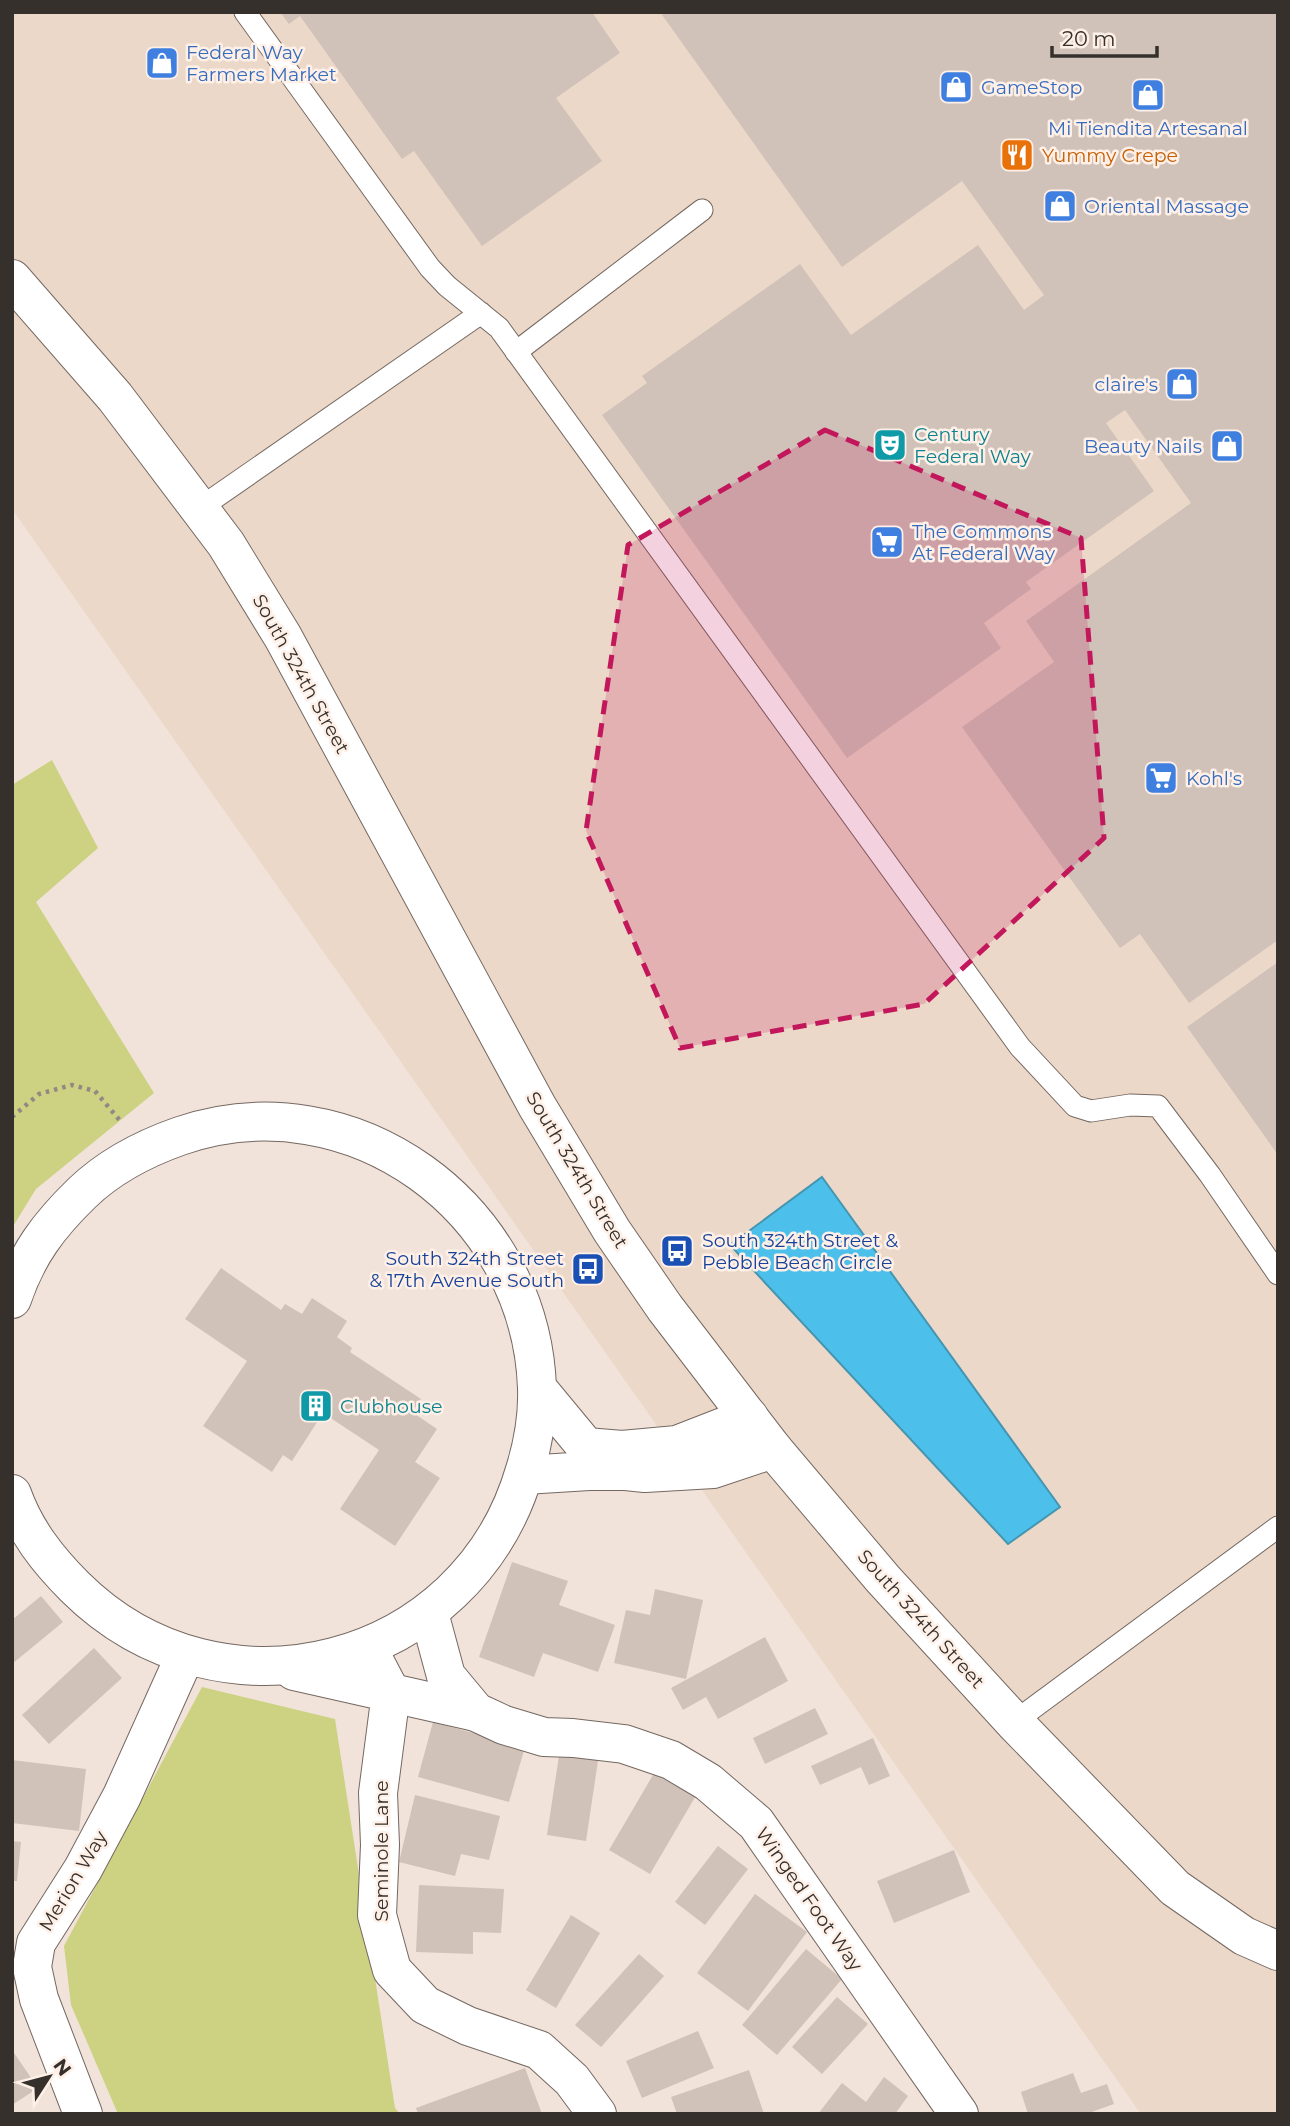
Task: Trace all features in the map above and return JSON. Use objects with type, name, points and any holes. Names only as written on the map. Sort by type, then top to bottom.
[{"type":"street","name":"South 324th Street","points":[[12,279],[115,397],[226,544],[283,637],[576,1173],[665,1308],[773,1449],[883,1579],[1014,1722],[1175,1888],[1244,1936],[1278,1951]]},
{"type":"street","points":[[12,1299],[22,1268],[56,1218],[99,1177],[141,1151],[205,1128],[255,1121],[314,1125],[354,1136],[393,1153],[458,1201],[495,1248],[516,1289],[524,1313],[531,1337],[538,1389],[534,1441],[517,1498],[491,1547],[460,1585],[429,1613],[367,1647],[328,1659],[275,1667]]},
{"type":"street","points":[[538,1389],[586,1447],[622,1450],[677,1445],[748,1417]]},
{"type":"street","points":[[524,1475],[589,1471],[645,1474],[713,1469],[773,1449]]},
{"type":"street","points":[[12,1494],[24,1553],[58,1570],[94,1606],[124,1627],[185,1656],[275,1667],[475,1712]]},
{"type":"street","name":"Winged Foot Way","points":[[429,1613],[446,1676],[475,1712],[504,1725],[544,1737],[624,1744],[671,1760],[708,1782],[756,1822],[959,2114]]},
{"type":"street","points":[[367,1647],[391,1693]]},
{"type":"street","name":"Merion Way","points":[[83,2114],[39,1999],[32,1967],[36,1943],[83,1869],[122,1796],[185,1656]]},
{"type":"street","name":"Seminole Lane","points":[[391,1693],[378,1793],[380,1845],[377,1915],[392,1970],[425,2005],[468,2026],[539,2050],[572,2080],[597,2114]]},
{"type":"lane","points":[[246,12],[430,268],[447,286],[499,328],[1020,1047],[1075,1106],[1091,1111],[1130,1105],[1158,1106],[1278,1274]]},
{"type":"lane","points":[[516,352],[702,210]]},
{"type":"lane","points":[[200,508],[481,313]]},
{"type":"lane","points":[[1014,1722],[1278,1527]]},
{"type":"path","points":[[12,1117],[39,1094],[72,1085],[95,1091],[129,1131],[141,1151]]},
{"type":"highlighted area","points":[[825,430],[1081,538],[1104,838],[924,1004],[680,1048],[586,831],[628,545]]},
{"type":"shaded area","name":"The Commons At Federal Way","points":[[12,12],[1278,12],[1278,2114],[1141,2114],[12,509]]},
{"type":"green space","points":[[52,760],[98,848],[36,902],[154,1093],[36,1189],[12,1228],[12,785]]},
{"type":"green space","points":[[202,1687],[335,1719],[395,2108],[400,2114],[118,2114],[71,2005],[64,1946]]},
{"type":"water","points":[[822,1177],[1060,1507],[1008,1544],[730,1245]]},
{"type":"building","points":[[280,12],[592,12],[620,53],[556,98],[602,161],[482,246],[414,151],[402,159],[300,16],[289,24]]},
{"type":"building","name":"The Commons At Federal Way","points":[[660,12],[1278,12],[1278,940],[1189,1003],[1140,934],[1120,948],[962,727],[1054,662],[1026,621],[1191,503],[1125,410],[1106,423],[1154,491],[1026,582],[1031,589],[984,623],[1001,648],[847,758],[602,415],[647,383],[642,376],[800,264],[851,335],[978,245],[1024,310],[1044,295],[962,181],[842,267]]},
{"type":"building","points":[[1278,962],[1278,1155],[1187,1027]]},
{"type":"building","name":"Clubhouse","points":[[221,1268],[281,1310],[285,1304],[302,1314],[312,1298],[347,1321],[337,1337],[352,1348],[350,1352],[421,1399],[412,1412],[437,1429],[415,1462],[440,1478],[395,1546],[340,1509],[379,1450],[323,1413],[292,1461],[283,1455],[272,1472],[203,1426],[247,1361],[185,1319]]},
{"type":"building","points":[[512,1562],[568,1581],[559,1605],[615,1625],[598,1672],[543,1653],[534,1677],[479,1657]]},
{"type":"building","points":[[655,1589],[703,1600],[686,1679],[614,1663],[626,1610],[650,1615]]},
{"type":"building","points":[[41,1596],[63,1622],[12,1664],[12,1620]]},
{"type":"building","points":[[765,1637],[788,1681],[718,1719],[706,1697],[683,1710],[671,1688]]},
{"type":"building","points":[[94,1648],[122,1678],[49,1744],[22,1715]]},
{"type":"building","points":[[815,1708],[828,1734],[765,1764],[753,1738]]},
{"type":"building","points":[[433,1722],[525,1747],[509,1802],[418,1777]]},
{"type":"building","points":[[873,1738],[890,1776],[869,1785],[861,1767],[820,1785],[811,1766]]},
{"type":"building","points":[[560,1749],[599,1754],[586,1841],[547,1835]]},
{"type":"building","points":[[12,1760],[86,1769],[79,1831],[12,1823]]},
{"type":"building","points":[[660,1763],[701,1787],[650,1874],[609,1850]]},
{"type":"building","points":[[415,1795],[500,1816],[489,1860],[461,1854],[455,1876],[399,1862]]},
{"type":"building","points":[[12,1841],[21,1842],[17,1881],[12,1881]]},
{"type":"building","points":[[718,1846],[748,1869],[705,1925],[675,1902]]},
{"type":"building","points":[[954,1850],[970,1892],[894,1923],[877,1881]]},
{"type":"building","points":[[419,1885],[504,1889],[501,1933],[473,1932],[473,1954],[416,1952]]},
{"type":"building","points":[[755,1894],[807,1932],[748,2011],[697,1973]]},
{"type":"building","points":[[571,1915],[600,1933],[556,2008],[526,1990]]},
{"type":"building","points":[[806,1949],[842,1979],[777,2055],[742,2025]]},
{"type":"building","points":[[639,1954],[664,1976],[601,2047],[575,2025]]},
{"type":"building","points":[[837,1997],[868,2024],[822,2074],[792,2047]]},
{"type":"building","points":[[698,2031],[714,2068],[642,2098],[626,2061]]},
{"type":"building","points":[[12,2050],[38,2088],[12,2105]]},
{"type":"building","points":[[525,2068],[542,2114],[418,2114],[416,2108]]},
{"type":"building","points":[[749,2070],[764,2114],[677,2114],[671,2097]]},
{"type":"building","points":[[1073,2073],[1081,2093],[1107,2084],[1114,2104],[1086,2114],[1028,2114],[1021,2092]]},
{"type":"building","points":[[884,2077],[908,2096],[895,2114],[818,2114],[842,2083],[866,2102]]},
{"type":"place","name":"Federal Way Farmers Market","points":[[162,63]]},
{"type":"place","name":"GameStop","points":[[956,87]]},
{"type":"place","name":"Mi Tiendita Artesanal","points":[[1148,95]]},
{"type":"place","name":"Yummy Crepe","points":[[1017,155]]},
{"type":"place","name":"Oriental Massage","points":[[1060,206]]},
{"type":"place","name":"claire's","points":[[1182,384]]},
{"type":"place","name":"Century Federal Way","points":[[890,445]]},
{"type":"place","name":"Beauty Nails","points":[[1227,446]]},
{"type":"place","name":"The Commons At Federal Way","points":[[887,542]]},
{"type":"place","name":"Kohl's","points":[[1161,778]]},
{"type":"place","name":"South 324th Street & Pebble Beach Circle","points":[[677,1251]]},
{"type":"place","name":"South 324th Street & 17th Avenue South","points":[[588,1269]]},
{"type":"place","name":"Clubhouse","points":[[316,1406]]}]
